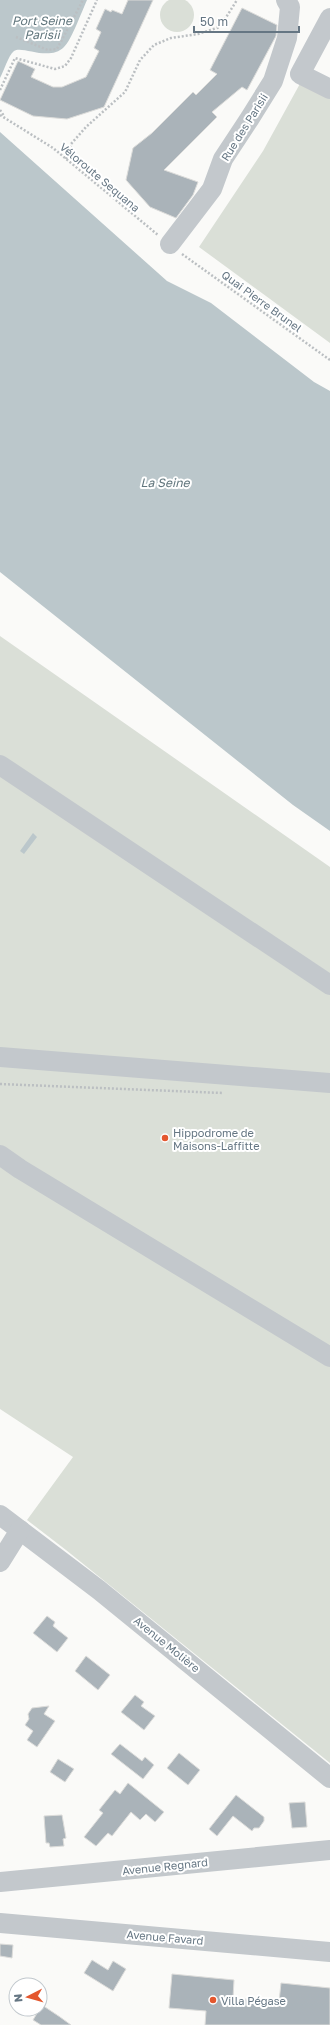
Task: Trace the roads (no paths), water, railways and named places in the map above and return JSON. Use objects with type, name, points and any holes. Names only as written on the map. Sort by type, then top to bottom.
[{"type":"street","name":"Rue des Parisii","points":[[177,250],[212,189],[223,159],[262,100],[272,81],[287,38],[290,7],[286,0]]},
{"type":"street","points":[[300,74],[330,18]]},
{"type":"street","points":[[278,66],[300,74],[330,89]]},
{"type":"street","points":[[0,765],[330,985]]},
{"type":"street","points":[[0,1057],[330,1083]]},
{"type":"street","points":[[0,1155],[20,1169],[330,1358]]},
{"type":"street","name":"Avenue Molière","points":[[0,1515],[99,1590],[330,1778]]},
{"type":"street","points":[[0,1562],[20,1530]]},
{"type":"street","name":"Avenue Regnard","points":[[0,1882],[330,1850]]},
{"type":"street","name":"Avenue Favard","points":[[0,1923],[330,1952]]},
{"type":"water","name":"Port Seine Parisii","points":[[0,0],[87,0],[73,32],[64,47],[51,53],[23,50],[14,51],[0,78]]},
{"type":"water","name":"La Seine","points":[[0,132],[167,281],[211,303],[314,382],[330,391],[330,831],[293,805],[0,572]]},
{"type":"water","points":[[33,833],[37,837],[24,854],[20,851]]},
{"type":"place","name":"Hippodrome de Maisons-Laffitte","points":[[165,1138]]},
{"type":"place","name":"Villa Pégase","points":[[213,2000]]}]
